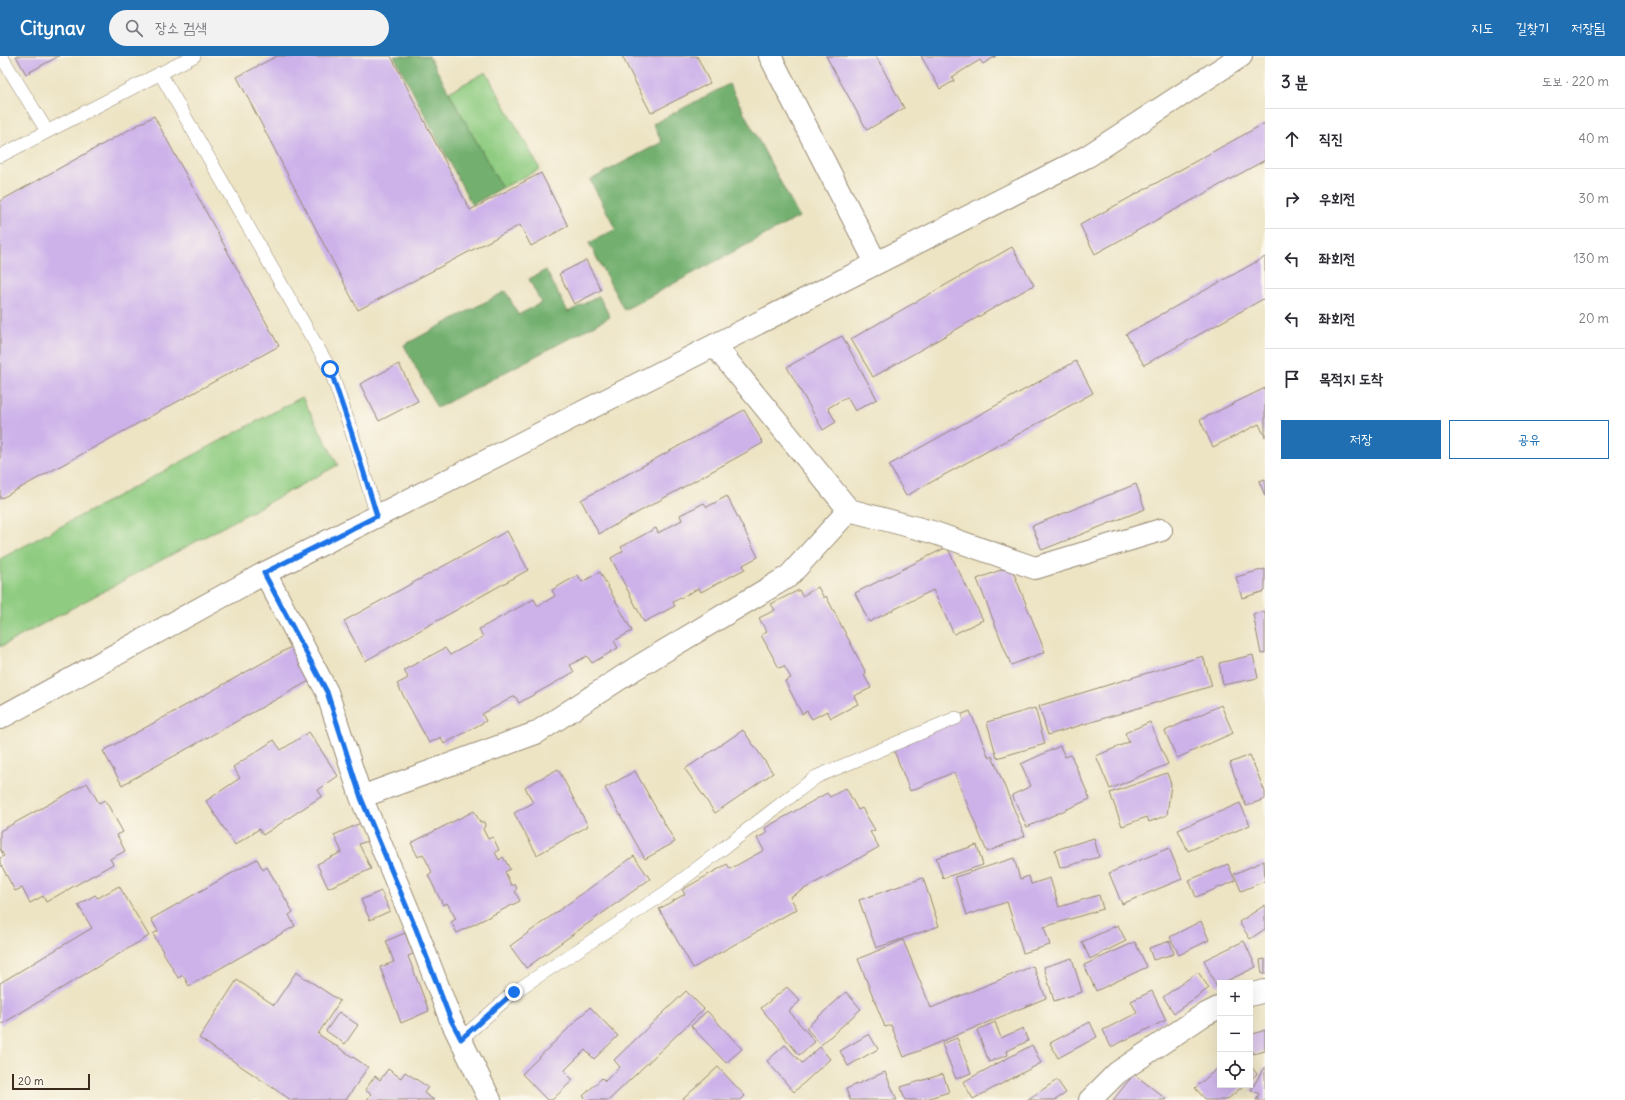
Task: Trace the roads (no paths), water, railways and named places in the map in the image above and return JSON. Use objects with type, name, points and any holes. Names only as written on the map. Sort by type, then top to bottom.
[{"type":"street","points":[[770,56],[876,263]]},
{"type":"street","points":[[0,718],[264,573],[1088,156],[1241,56]]},
{"type":"street","points":[[715,346],[849,510],[932,532],[1034,568],[1161,530]]},
{"type":"street","points":[[361,798],[536,733],[636,668],[789,576],[849,510]]},
{"type":"street","points":[[264,573],[327,692],[361,798],[416,929],[450,1018],[490,1100]]},
{"type":"street","points":[[1253,994],[1265,991]]},
{"type":"street","points":[[1090,1100],[1117,1073],[1202,1016],[1217,1008]]},
{"type":"lane","points":[[1,56],[47,131]]},
{"type":"lane","points":[[0,156],[194,56]]},
{"type":"lane","points":[[160,73],[330,369],[377,516]]},
{"type":"lane","points":[[461,1039],[514,992],[665,892],[816,777],[956,718]]}]
